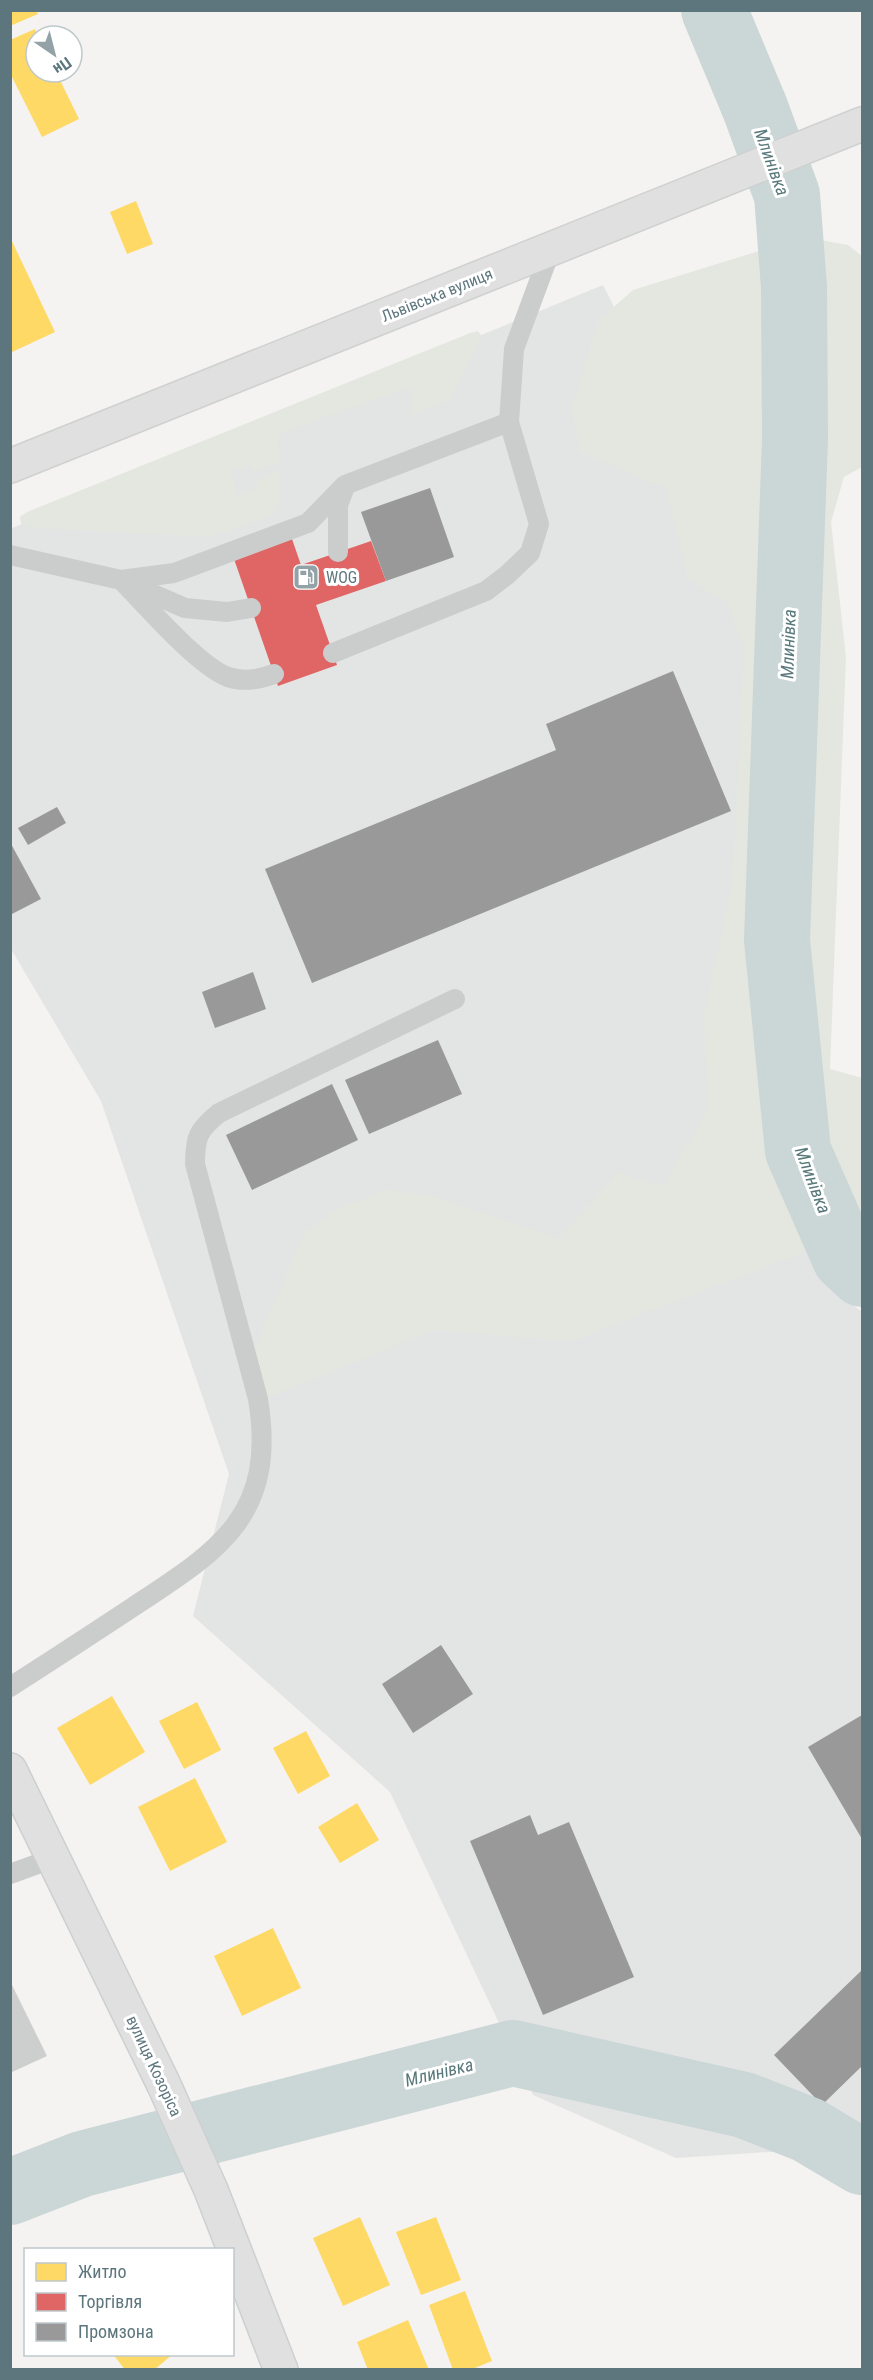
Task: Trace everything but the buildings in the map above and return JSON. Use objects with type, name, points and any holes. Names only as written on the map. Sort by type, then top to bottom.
[{"type":"main road","name":"Львівська вулиця","points":[[10,466],[862,124]]},
{"type":"main road","name":"вулиця Козоріса","points":[[10,1770],[165,2085],[233,2248]]},
{"type":"main road","name":"вулиця Козоріса","points":[[234,2251],[281,2370]]},
{"type":"lane","points":[[333,653],[486,591],[530,553],[539,524],[509,422],[514,349],[551,249]]},
{"type":"lane","points":[[121,580],[174,573],[308,523],[345,484],[509,422]]},
{"type":"lane","points":[[338,552],[338,505],[345,484]]},
{"type":"lane","points":[[10,555],[121,580],[185,608],[227,612],[250,608]]},
{"type":"lane","points":[[121,580],[202,661],[229,677],[260,680],[274,674]]},
{"type":"lane","points":[[10,1688],[191,1570],[221,1544],[245,1512],[258,1480],[262,1457],[262,1428],[258,1399],[195,1164],[195,1144],[203,1126],[219,1113],[455,999]]},
{"type":"lane","points":[[10,1874],[54,1858]]},
{"type":"shaded area","points":[[804,237],[848,245],[862,256],[862,467],[844,477],[831,522],[846,657],[830,1069],[862,1078],[862,1223],[836,1225],[799,1254],[571,1341],[434,1330],[265,1398],[252,1355],[305,1232],[340,1208],[386,1190],[431,1196],[559,1239],[618,1173],[663,1186],[708,1110],[704,1016],[733,880],[744,646],[727,603],[688,578],[666,488],[580,452],[572,408],[599,320],[633,290]]},
{"type":"shaded area","points":[[603,285],[750,575],[755,1003],[822,1280],[862,1312],[862,2146],[676,2158],[533,2095],[390,1792],[193,1616],[229,1474],[101,1101],[11,949],[10,529]]},
{"type":"shaded area","points":[[478,331],[481,335],[480,342],[449,400],[412,414],[412,387],[278,433],[279,462],[253,471],[250,465],[231,471],[237,495],[258,488],[257,480],[280,471],[278,508],[268,516],[210,537],[40,528],[21,524],[20,517],[27,512]]},
{"type":"waterway","name":"Млинівка","points":[[714,10],[755,108],[787,195],[794,287],[795,439],[777,940],[798,1151],[845,1258],[862,1274]]},
{"type":"waterway","name":"Млинівка","points":[[10,2192],[82,2164],[513,2053],[744,2105],[808,2130],[862,2162]]},
{"type":"place","name":"WOG","points":[[306,577]]}]
